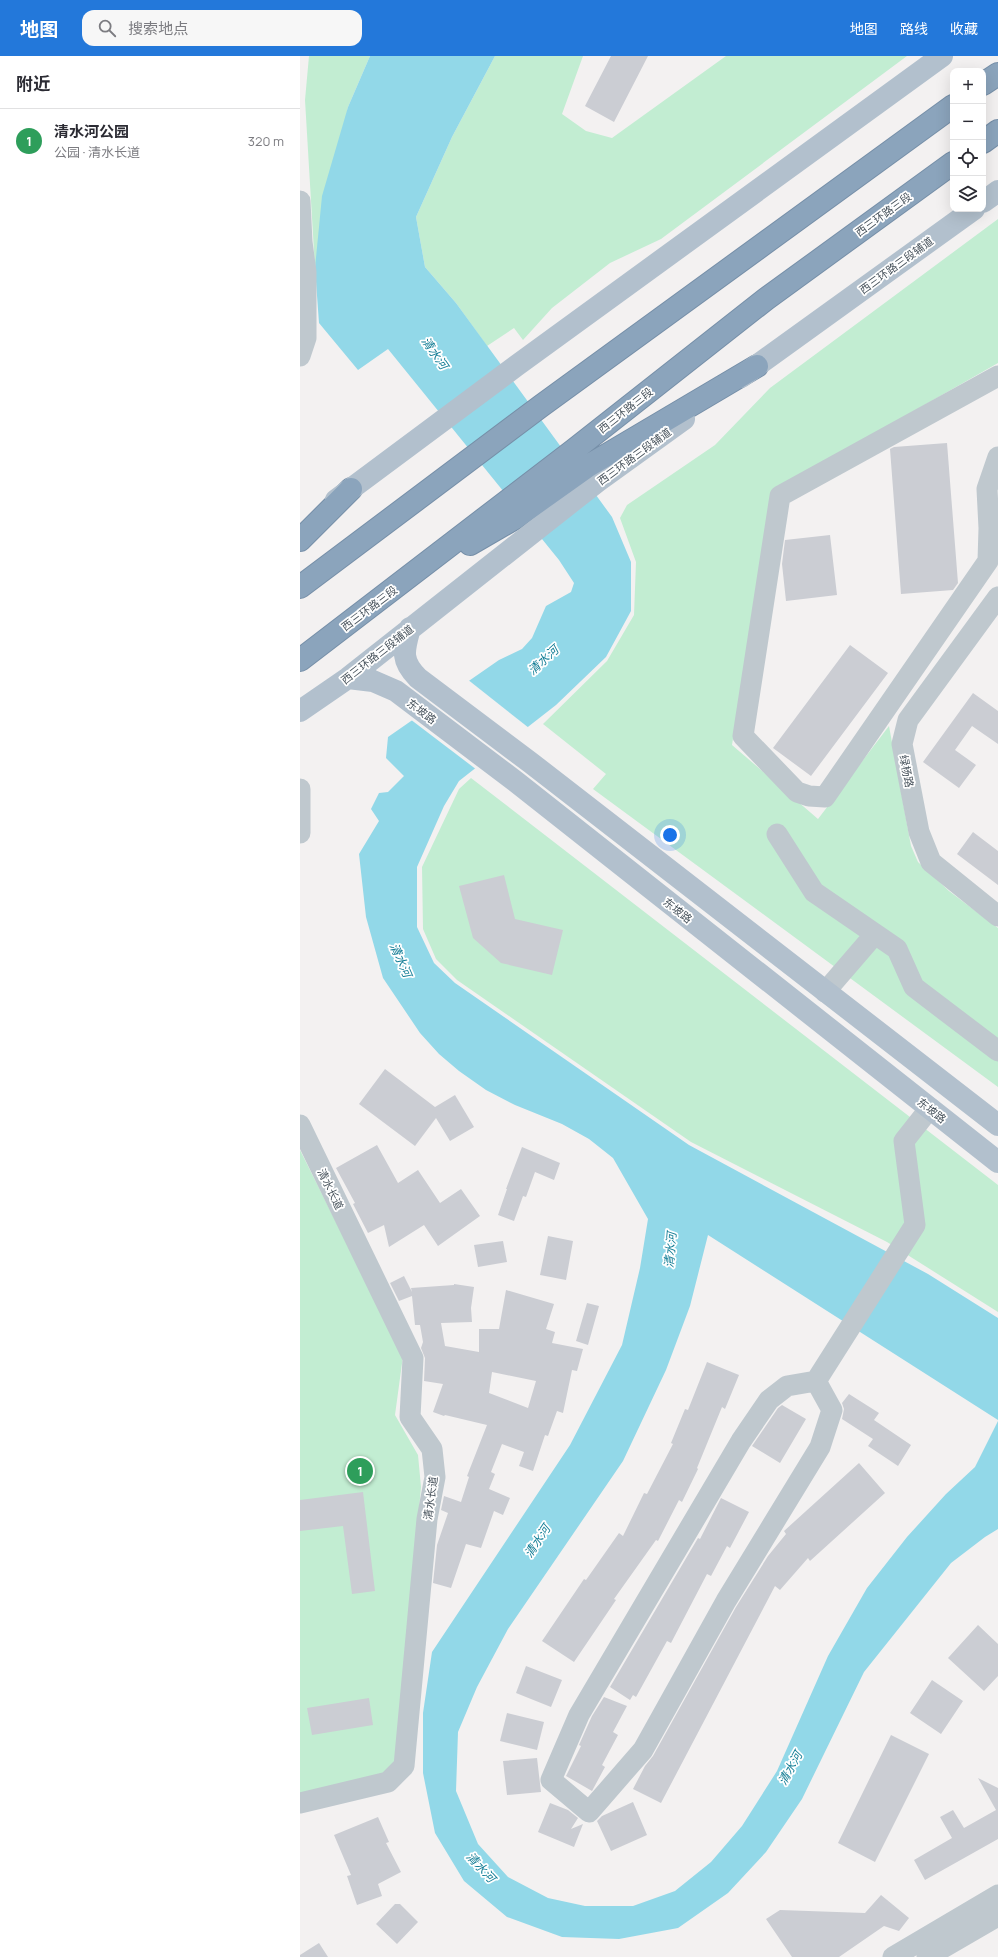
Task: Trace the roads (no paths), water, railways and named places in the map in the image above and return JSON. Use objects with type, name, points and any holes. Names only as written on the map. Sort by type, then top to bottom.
[{"type":"highway","points":[[986,82],[998,74]]},
{"type":"highway","points":[[300,587],[541,406],[950,108]]},
{"type":"highway","points":[[986,140],[998,131]]},
{"type":"highway","name":"西三环路三段","points":[[300,660],[404,580],[508,511],[574,450],[766,299],[950,166]]},
{"type":"highway","points":[[508,511],[593,474],[757,366]]},
{"type":"highway","points":[[300,540],[351,490]]},
{"type":"main road","points":[[300,528],[437,424],[942,56]]},
{"type":"main road","points":[[986,200],[998,191]]},
{"type":"main road","name":"西三环路三段辅道","points":[[757,366],[970,212]]},
{"type":"main road","name":"西三环路三段辅道","points":[[300,711],[348,678],[528,536],[593,474]]},
{"type":"main road","points":[[410,628],[404,649],[405,659],[409,669],[418,678],[531,763],[998,1125]]},
{"type":"main road","name":"东坡路","points":[[348,678],[373,681],[396,691],[515,782],[998,1162]]},
{"type":"main road","points":[[408,701],[418,678]]},
{"type":"street","points":[[300,201],[302,242],[306,272],[306,338],[300,356]]},
{"type":"street","points":[[998,376],[780,496],[743,736],[797,792],[809,796],[825,797],[988,561],[989,528],[987,489],[998,457]]},
{"type":"street","name":"绿杨路","points":[[998,597],[908,720],[902,744],[919,832],[931,862],[998,916]]},
{"type":"street","points":[[300,789],[300,833]]},
{"type":"street","points":[[777,834],[814,892],[897,949],[914,987],[998,1050]]},
{"type":"street","points":[[825,992],[875,934]]},
{"type":"street","points":[[816,1382],[915,1225],[904,1141],[930,1108]]},
{"type":"street","name":"清水长道","points":[[300,1125],[413,1358],[410,1418],[432,1449],[435,1477],[427,1519],[404,1766],[388,1782],[300,1803]]},
{"type":"street","points":[[816,1382],[832,1410],[820,1447],[726,1600],[643,1750],[589,1812],[551,1780],[579,1715],[737,1448],[768,1400],[787,1386],[816,1382]]},
{"type":"street","points":[[893,1957],[950,1943],[998,1895]]},
{"type":"street","points":[[927,1957],[998,1916]]},
{"type":"water","name":"清水河","points":[[370,56],[495,56],[452,137],[416,217],[425,267],[456,303],[612,517],[631,562],[631,611],[606,657],[556,705],[459,781],[444,806],[417,867],[417,927],[434,963],[455,983],[689,1145],[928,1274],[998,1318],[998,1420],[708,1235],[690,1306],[666,1370],[623,1461],[508,1629],[477,1687],[458,1732],[456,1791],[478,1844],[508,1877],[548,1898],[585,1906],[633,1906],[675,1891],[711,1862],[742,1826],[777,1771],[828,1656],[867,1588],[907,1537],[946,1494],[975,1467],[998,1421],[998,1529],[951,1563],[864,1672],[802,1799],[766,1852],[728,1893],[678,1928],[619,1939],[562,1937],[507,1917],[464,1881],[435,1833],[423,1773],[423,1713],[432,1652],[570,1445],[622,1345],[640,1268],[648,1219],[613,1158],[589,1139],[562,1124],[515,1105],[486,1090],[459,1071],[439,1054],[420,1033],[383,978],[366,917],[359,854],[379,821],[371,809],[379,793],[388,792],[404,776],[386,758],[388,737],[499,660],[522,649],[532,638],[546,606],[571,592],[574,583],[559,560],[388,349],[358,370],[319,323],[315,268],[322,196],[348,107]]},
{"type":"place","name":"清水河公园","points":[[360,1471]]}]
